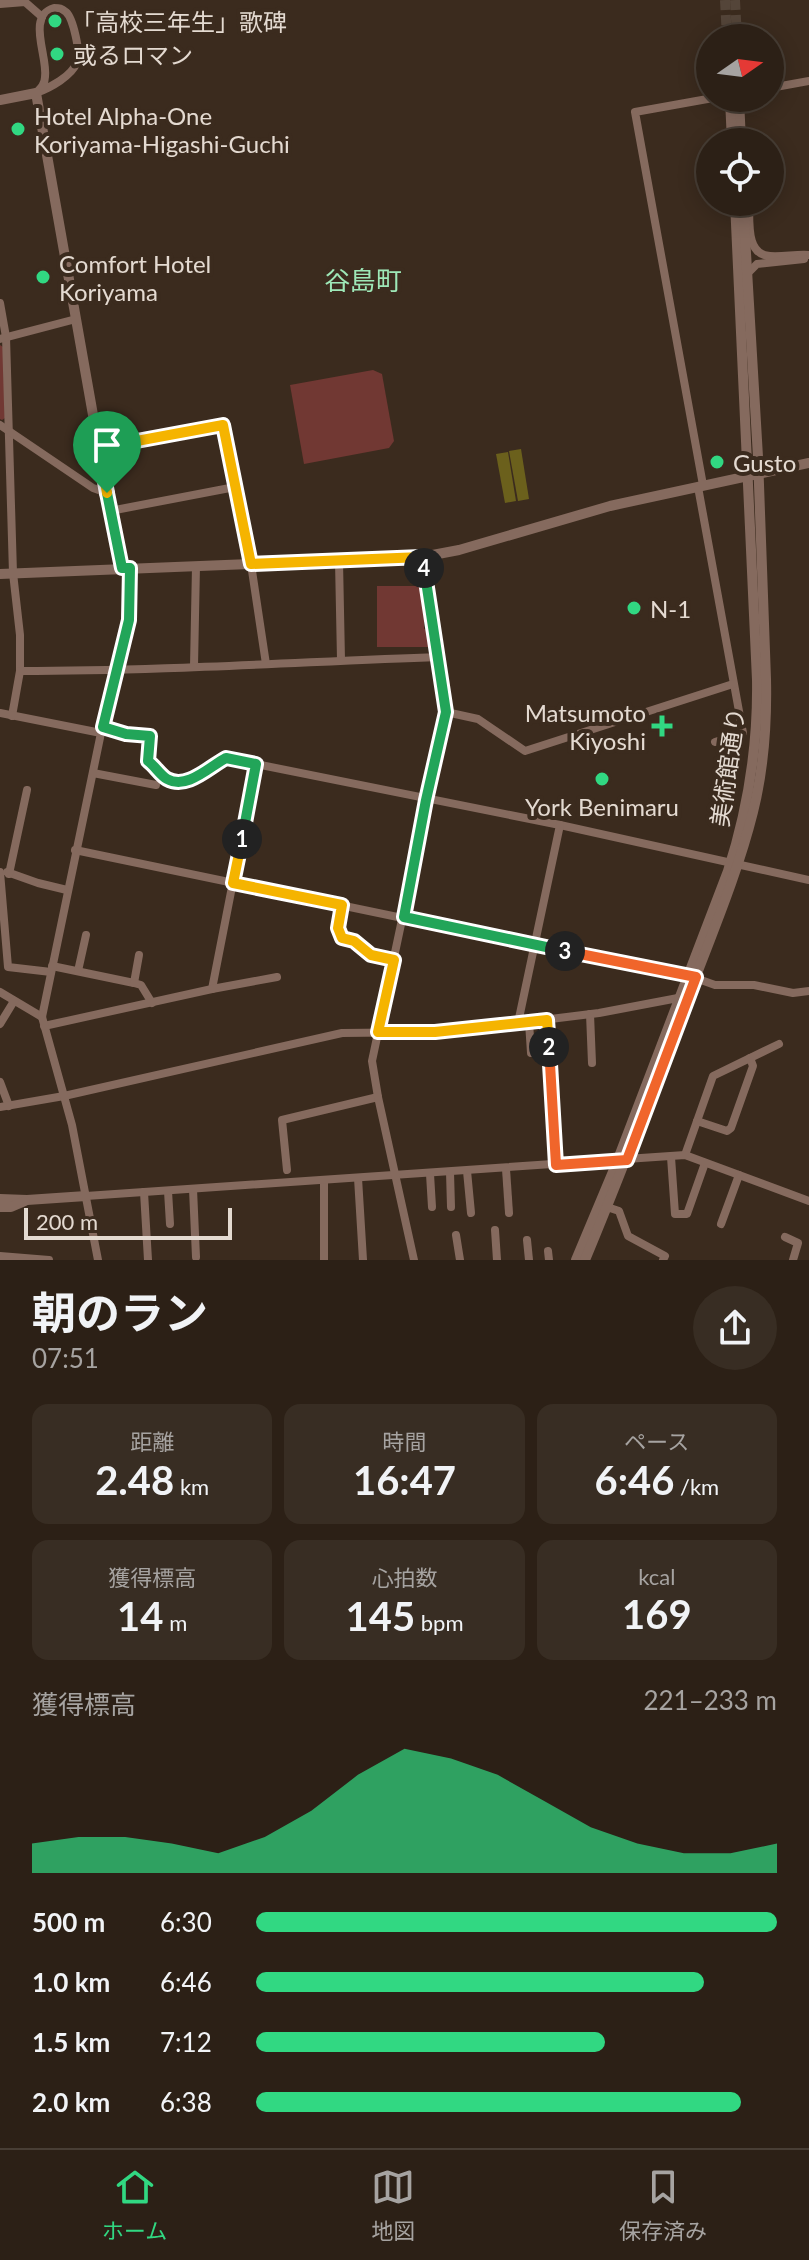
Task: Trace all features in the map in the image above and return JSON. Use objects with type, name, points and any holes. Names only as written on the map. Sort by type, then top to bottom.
[{"type":"street","points":[[0,4],[25,2],[41,16]]},
{"type":"street","points":[[0,100],[36,93],[47,89],[76,65],[79,57],[69,14],[54,8],[41,16],[39,26],[46,73],[44,83],[36,93],[110,511],[126,568],[129,620],[75,850],[43,1022],[72,1125],[98,1260]]},
{"type":"street","points":[[784,85],[809,81]]},
{"type":"street","points":[[696,101],[635,112],[743,733],[715,742]]},
{"type":"street","name":"美術館通り","points":[[736,216],[753,476]]},
{"type":"street","name":"美術館通り","points":[[576,1260],[622,1160],[734,863],[749,784],[758,711],[746,216]]},
{"type":"street","points":[[748,216],[752,242],[757,251],[769,256],[809,257]]},
{"type":"street","points":[[747,274],[757,264],[809,257]]},
{"type":"street","points":[[0,303],[10,432],[13,573],[20,635],[20,671],[12,716]]},
{"type":"street","points":[[3,338],[76,319]]},
{"type":"street","points":[[0,425],[93,488],[107,493]]},
{"type":"street","points":[[99,448],[223,425],[251,564],[266,664]]},
{"type":"street","points":[[0,574],[422,557],[459,550],[610,506],[809,463]]},
{"type":"street","points":[[0,487],[11,487]]},
{"type":"street","points":[[110,511],[235,487]]},
{"type":"street","points":[[414,1260],[372,1061],[446,712],[422,557]]},
{"type":"street","points":[[339,561],[341,660]]},
{"type":"street","points":[[194,666],[196,566]]},
{"type":"street","points":[[20,671],[118,671],[438,657]]},
{"type":"street","points":[[446,712],[478,719],[525,751],[733,684]]},
{"type":"street","points":[[0,713],[150,736],[148,761],[170,781],[191,780],[226,758],[560,825],[809,880]]},
{"type":"street","points":[[212,989],[256,764]]},
{"type":"street","points":[[93,773],[156,785]]},
{"type":"street","points":[[27,790],[3,872],[8,967],[78,971],[134,983],[141,985],[152,1003]]},
{"type":"street","points":[[518,1023],[560,825]]},
{"type":"street","points":[[75,850],[691,976],[715,985],[754,985],[793,993],[809,991]]},
{"type":"street","points":[[3,872],[67,890]]},
{"type":"street","points":[[342,905],[338,928],[342,938],[354,941],[371,955],[394,960]]},
{"type":"street","points":[[78,971],[86,935]]},
{"type":"street","points":[[134,983],[139,955]]},
{"type":"street","name":"美術館通り","points":[[585,1260],[607,1207],[678,998],[691,976]]},
{"type":"street","points":[[0,992],[43,1022],[277,977]]},
{"type":"street","points":[[0,1082],[4,1107],[342,1033],[435,1032],[590,1014],[678,998]]},
{"type":"street","points":[[0,1024],[14,1001]]},
{"type":"street","points":[[590,1014],[592,1063]]},
{"type":"street","points":[[547,1020],[556,1165]]},
{"type":"street","points":[[529,1022],[531,1053]]},
{"type":"street","points":[[685,1155],[713,1076],[779,1044]]},
{"type":"street","points":[[697,1121],[727,1131],[731,1128],[753,1066],[750,1058]]},
{"type":"street","points":[[287,1170],[282,1120],[378,1097]]},
{"type":"street","points":[[0,1199],[168,1191],[685,1155],[809,1201]]},
{"type":"street","points":[[671,1157],[675,1214],[687,1214],[705,1163]]},
{"type":"street","points":[[506,1169],[509,1213]]},
{"type":"street","points":[[467,1171],[471,1213]]},
{"type":"street","points":[[450,1172],[451,1207]]},
{"type":"street","points":[[430,1174],[432,1207]]},
{"type":"street","points":[[721,1224],[739,1175]]},
{"type":"street","points":[[358,1178],[363,1260]]},
{"type":"street","points":[[324,1180],[324,1260]]},
{"type":"street","points":[[193,1189],[196,1257]]},
{"type":"street","points":[[168,1191],[170,1224]]},
{"type":"street","points":[[144,1192],[148,1260]]},
{"type":"street","points":[[0,1207],[11,1207],[27,1200]]},
{"type":"street","points":[[607,1207],[620,1213],[628,1236],[665,1256],[663,1260]]},
{"type":"street","points":[[495,1230],[497,1260]]},
{"type":"street","points":[[456,1235],[460,1260]]},
{"type":"street","points":[[785,1237],[798,1243],[793,1260]]},
{"type":"street","points":[[527,1240],[529,1260]]},
{"type":"street","points":[[0,1256],[49,1260]]},
{"type":"shaded area","points":[[0,345],[3,347],[5,418],[2,420],[0,419]]},
{"type":"shaded area","points":[[373,370],[382,374],[394,441],[389,448],[304,464],[290,385]]},
{"type":"shaded area","points":[[521,449],[529,499],[518,501],[509,451]]},
{"type":"shaded area","points":[[508,452],[516,501],[505,503],[496,454]]},
{"type":"shaded area","points":[[377,586],[420,586],[420,594],[424,594],[424,629],[430,630],[430,647],[377,647]]},
{"type":"tunnel","points":[[725,0],[726,24]]},
{"type":"tunnel","points":[[735,0],[736,24]]},
{"type":"place","name":"「高校三年生」歌碑","points":[[55,21]]},
{"type":"place","name":"或るロマン","points":[[57,54]]},
{"type":"place","name":"Hotel Alpha-One Koriyama-Higashi-Guchi","points":[[18,129]]},
{"type":"place","name":"Comfort Hotel Koriyama","points":[[43,277]]},
{"type":"place","name":"Gusto","points":[[717,462]]},
{"type":"place","name":"N-1","points":[[634,608]]},
{"type":"place","name":"Matsumoto Kiyoshi","points":[[662,726]]},
{"type":"place","name":"York Benimaru","points":[[602,779]]},
{"type":"district","name":"谷島町","points":[[363,280]]},
{"type":"route","points":[[223,425],[251,564],[422,557],[446,712],[404,917],[696,977],[627,1160],[556,1165],[547,1020],[435,1032],[378,1032],[394,960],[371,955],[354,941],[345,940],[339,935],[342,905],[233,883],[256,764],[226,758],[191,780],[170,781],[148,761],[150,736],[126,734],[103,727],[129,620],[130,568],[122,568],[107,493],[99,448],[223,425]]}]
